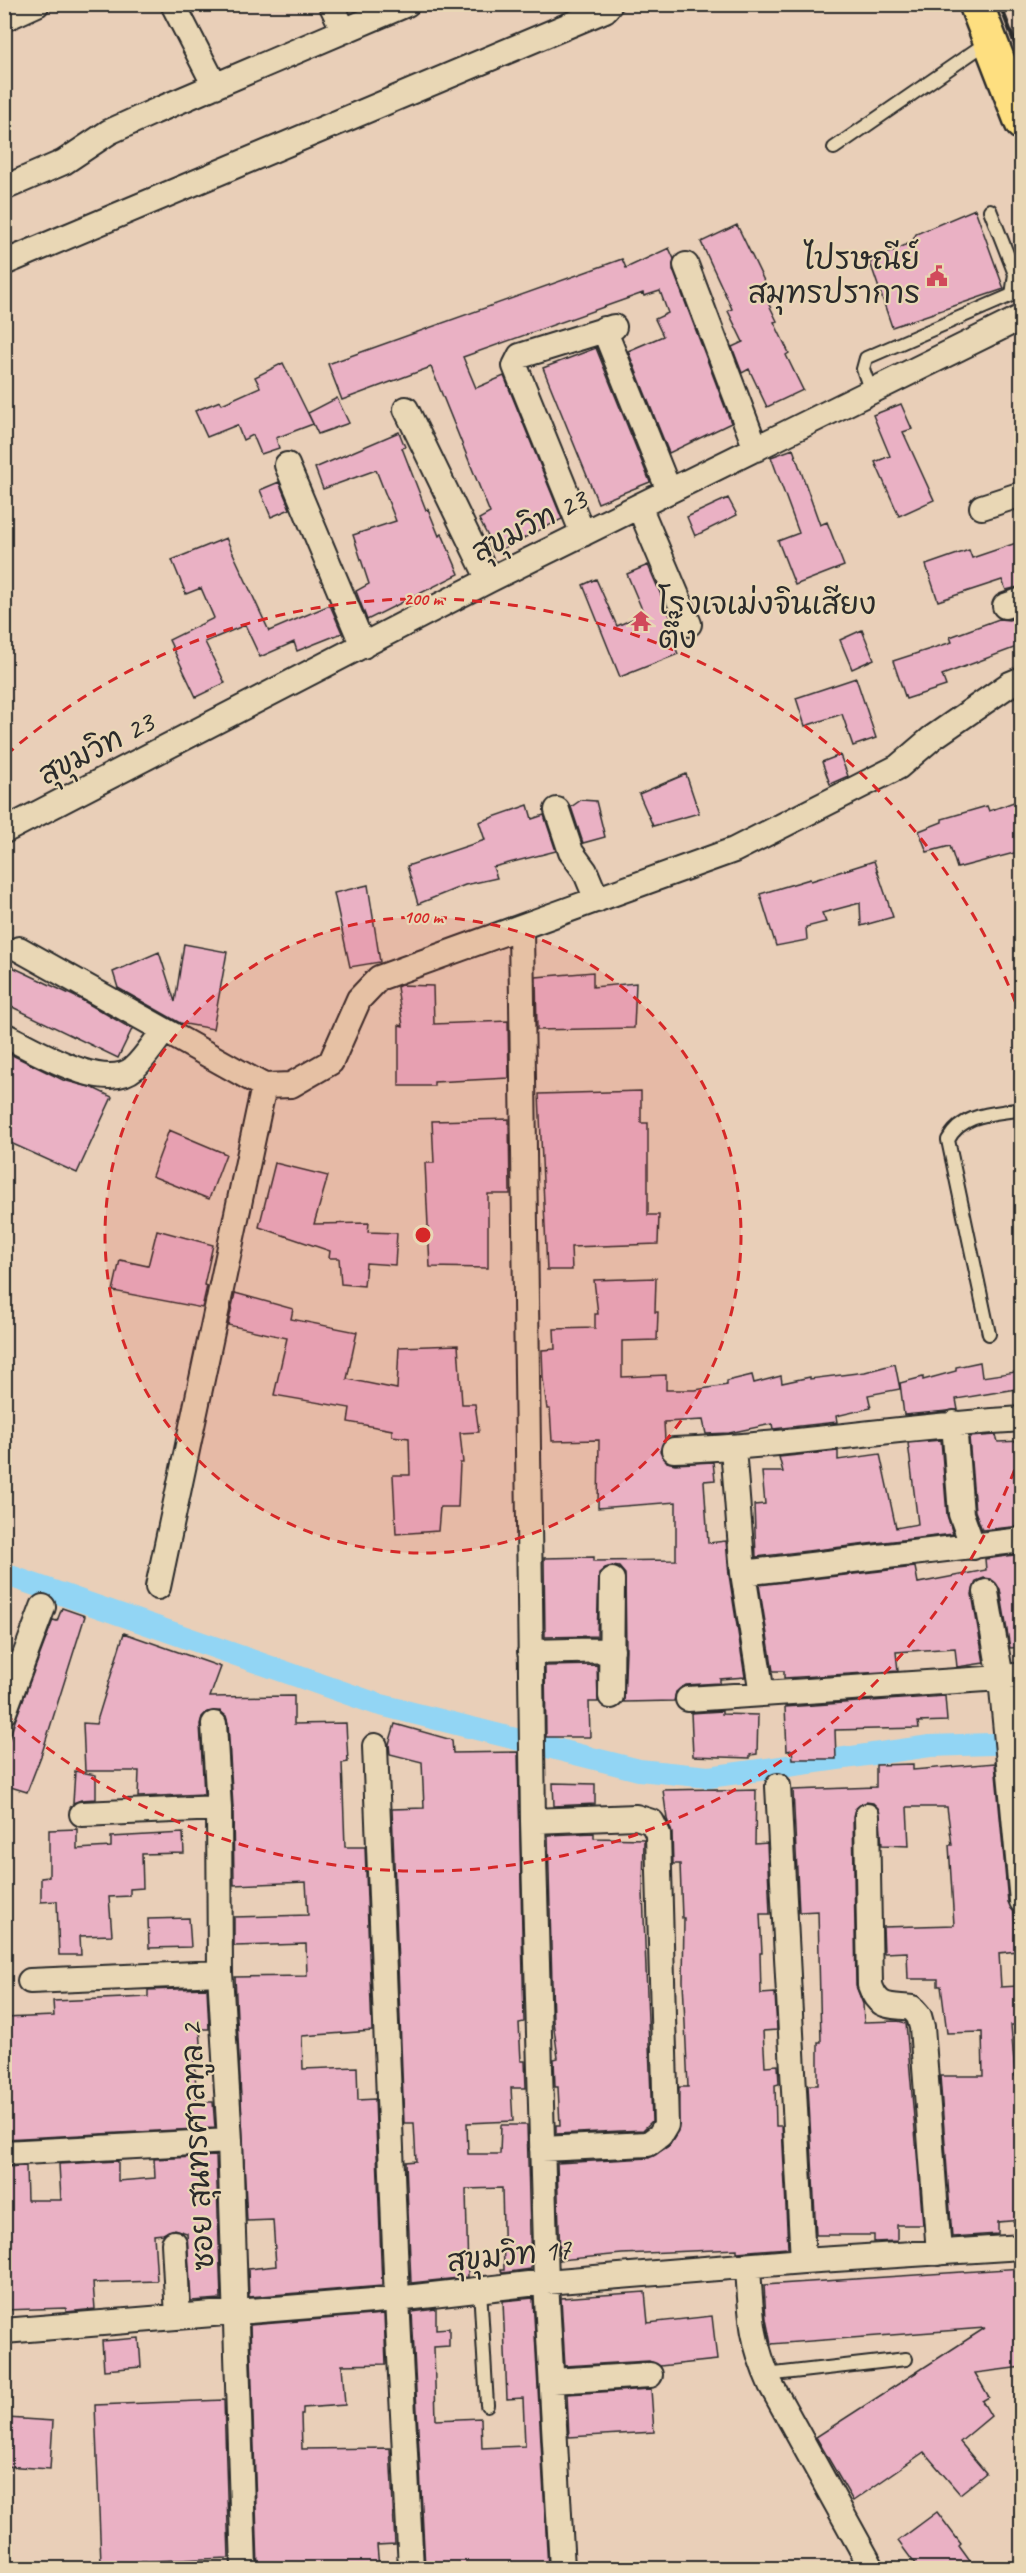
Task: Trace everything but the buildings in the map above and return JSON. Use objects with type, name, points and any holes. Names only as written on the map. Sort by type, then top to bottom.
[{"type":"highway","points":[[976,4],[1022,123]]},
{"type":"street","points":[[4,19],[37,4]]},
{"type":"street","points":[[173,4],[215,86]]},
{"type":"street","points":[[331,4],[344,31]]},
{"type":"street","points":[[4,188],[64,162],[109,132],[407,4]]},
{"type":"street","points":[[4,263],[605,10],[610,4]]},
{"type":"street","points":[[687,265],[756,449]]},
{"type":"street","name":"สุขุมวิท 23","points":[[4,831],[489,580],[1022,317]]},
{"type":"street","points":[[583,534],[515,366],[520,356],[609,328],[669,491]]},
{"type":"street","points":[[406,409],[489,580]]},
{"type":"street","points":[[286,465],[363,645]]},
{"type":"street","points":[[982,507],[1022,494]]},
{"type":"street","points":[[639,506],[689,624]]},
{"type":"street","points":[[19,949],[264,1086],[291,1084],[331,1062],[359,999],[379,978],[734,850],[898,767],[932,738],[1010,684],[1022,679]]},
{"type":"street","points":[[557,810],[571,852],[585,871],[597,900]]},
{"type":"street","points":[[521,928],[533,1821],[546,2282],[562,2568]]},
{"type":"street","points":[[4,1035],[84,1073],[112,1077],[133,1069],[164,1031]]},
{"type":"street","points":[[158,1587],[264,1086]]},
{"type":"street","points":[[674,1450],[733,1448],[954,1423],[1022,1419]]},
{"type":"street","points":[[954,1423],[961,1514],[973,1547]]},
{"type":"street","points":[[733,1448],[743,1573],[762,1694]]},
{"type":"street","points":[[743,1573],[1022,1540]]},
{"type":"street","points":[[611,1696],[612,1580]]},
{"type":"street","points":[[986,1592],[1011,1676],[1022,1901]]},
{"type":"street","points":[[4,1712],[43,1607]]},
{"type":"street","points":[[530,1652],[612,1650]]},
{"type":"street","points":[[688,1699],[1011,1676]]},
{"type":"street","name":"ซอย สุนทรศาลทูล 2","points":[[214,1724],[219,1808],[220,1973],[230,2141],[244,2568]]},
{"type":"street","points":[[375,1746],[397,2299],[411,2568]]},
{"type":"street","points":[[778,1786],[803,2261]]},
{"type":"street","points":[[82,1814],[219,1808]]},
{"type":"street","points":[[867,1816],[870,1984],[874,1997],[881,2004],[912,2008],[920,2016],[939,2253]]},
{"type":"street","points":[[533,1821],[636,1817],[652,1822],[658,1834],[666,2101],[666,2125],[660,2135],[648,2144],[542,2149]]},
{"type":"street","points":[[30,1981],[220,1973]]},
{"type":"street","points":[[4,2153],[230,2141]]},
{"type":"street","points":[[174,2243],[178,2317]]},
{"type":"street","name":"สุขุมวิท 17","points":[[4,2331],[397,2299],[546,2282],[803,2261],[1022,2247]]},
{"type":"street","points":[[748,2267],[753,2335],[766,2374],[872,2568]]},
{"type":"street","points":[[552,2381],[650,2375]]},
{"type":"lane","points":[[834,148],[990,40]]},
{"type":"lane","points":[[871,392],[863,369],[866,358],[1012,295],[1015,274],[990,210]]},
{"type":"lane","points":[[990,1334],[948,1140],[953,1129],[968,1119],[1022,1109]]},
{"type":"lane","points":[[480,2289],[487,2405]]},
{"type":"lane","points":[[766,2374],[906,2359]]},
{"type":"waterway","points":[[4,1574],[377,1704],[639,1770],[709,1777],[930,1746],[1022,1743]]},
{"type":"railway","points":[[1000,4],[1022,62]]},
{"type":"place","name":"ไปรษณีย์ สมุทรปราการ","points":[[937,276]]},
{"type":"place","name":"โรงเจเม่งจินเสียง ตึ๊ง","points":[[641,621]]}]
